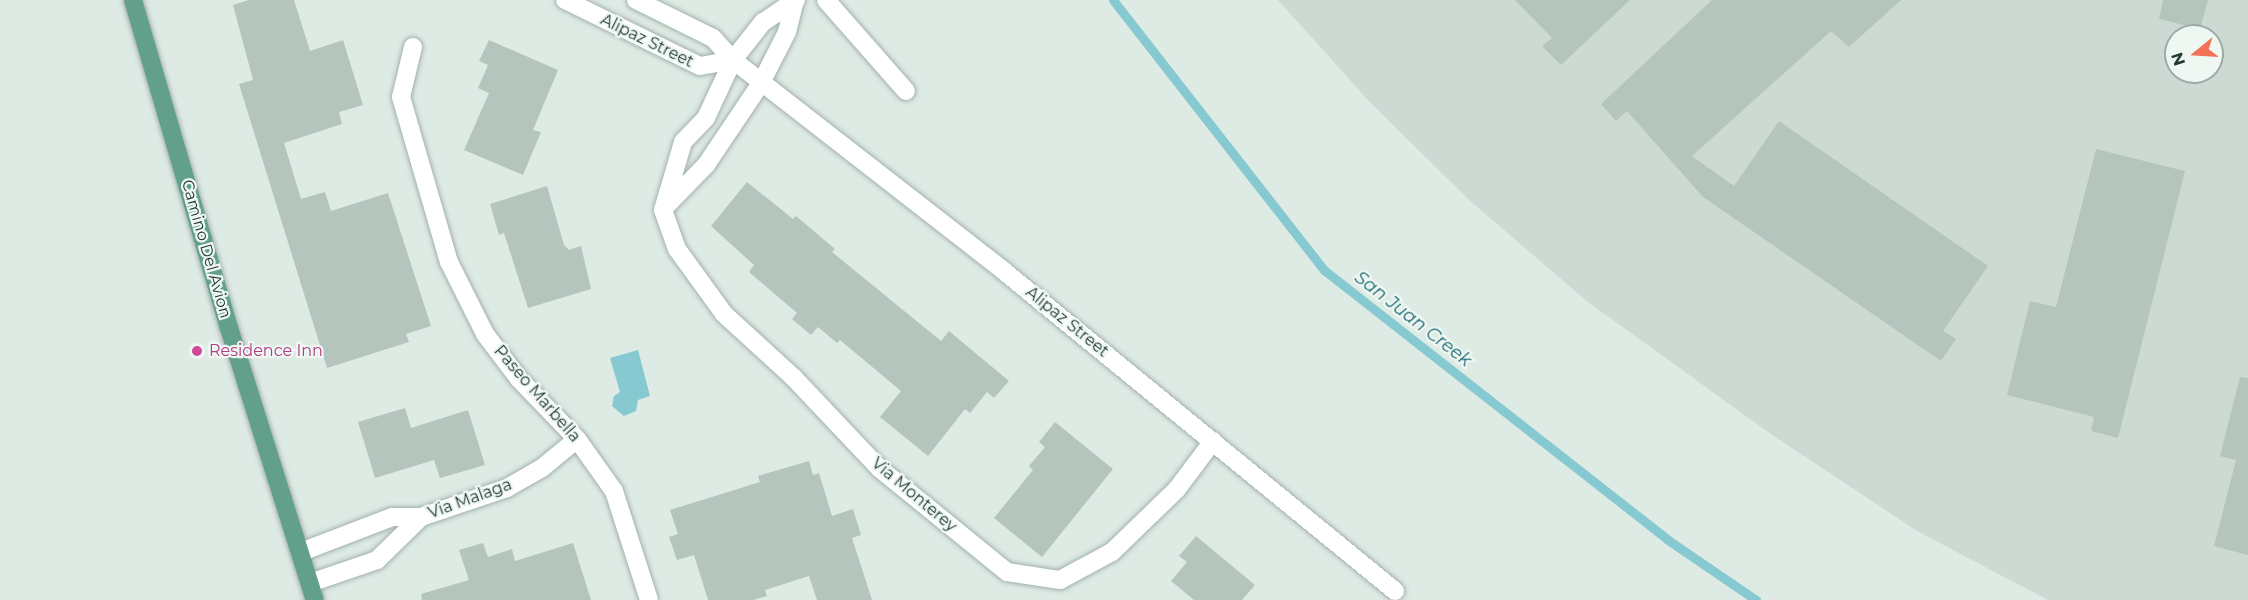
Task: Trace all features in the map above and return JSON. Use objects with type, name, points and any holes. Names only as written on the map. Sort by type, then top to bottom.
[{"type":"main road","name":"Camino Del Avion","points":[[133,0],[229,328],[312,591]]},
{"type":"street","name":"Alipaz Street","points":[[565,0],[700,66],[733,60]]},
{"type":"street","name":"Alipaz Street","points":[[636,0],[713,38],[733,60],[761,83],[900,188],[1395,591]]},
{"type":"street","points":[[826,0],[906,91]]},
{"type":"street","points":[[663,210],[683,142],[706,118],[733,60],[762,22],[796,1]]},
{"type":"street","points":[[663,210],[706,165],[761,83],[788,32],[796,1]]},
{"type":"street","name":"Paseo Marbella","points":[[413,47],[401,98],[449,262],[485,334],[519,379],[577,439],[614,491],[649,600]]},
{"type":"street","name":"Via Monterey","points":[[663,210],[677,249],[724,314],[794,378],[879,468],[1007,572],[1060,580],[1112,552],[1177,489],[1213,441]]},
{"type":"street","name":"Via Malaga","points":[[301,552],[392,517],[421,517],[507,488],[542,468],[577,439]]},
{"type":"street","name":"Via Malaga","points":[[312,591],[377,560],[421,517]]},
{"type":"shaded area","points":[[1278,0],[2248,0],[2248,600],[2048,600],[1917,531],[1768,432],[1588,302],[1468,199],[1367,99]]},
{"type":"water","points":[[638,350],[650,396],[638,400],[636,411],[624,416],[612,406],[614,396],[620,392],[610,358]]},
{"type":"building","points":[[249,0],[294,0],[310,51],[343,40],[363,105],[339,112],[342,124],[284,143],[301,199],[325,192],[331,211],[388,193],[431,326],[406,334],[409,342],[327,368],[239,84],[253,80],[233,5]]},
{"type":"building","points":[[1515,0],[1630,0],[1561,65],[1542,46],[1552,38]]},
{"type":"building","points":[[1712,0],[1901,0],[1849,47],[1831,31],[1692,156],[1734,186],[1779,121],[1988,266],[1943,331],[1956,339],[1941,361],[1703,197],[1627,111],[1616,121],[1601,104]]},
{"type":"building","points":[[2163,0],[2208,0],[2201,24],[2180,24],[2159,19]]},
{"type":"building","points":[[489,40],[558,70],[533,130],[541,132],[523,175],[464,150],[489,93],[478,88],[488,65],[479,61]]},
{"type":"building","points":[[2096,149],[2185,171],[2118,438],[2091,431],[2094,417],[2007,395],[2030,301],[2056,307]]},
{"type":"building","points":[[747,182],[793,219],[796,216],[835,249],[832,252],[941,341],[949,331],[1009,381],[994,398],[987,392],[970,413],[965,409],[928,456],[880,417],[901,391],[840,340],[837,343],[818,327],[811,335],[792,319],[797,313],[749,272],[754,265],[711,226]]},
{"type":"building","points":[[547,186],[564,245],[569,250],[581,246],[591,289],[528,308],[504,233],[499,235],[490,204]]},
{"type":"building","points":[[2240,377],[2248,378],[2248,555],[2214,546],[2236,460],[2220,456]]},
{"type":"building","points":[[405,408],[411,428],[468,410],[485,465],[440,478],[434,460],[375,478],[358,422]]},
{"type":"building","points":[[1055,422],[1113,469],[1042,557],[994,518],[1033,470],[1029,466],[1045,447],[1039,442]]},
{"type":"building","points":[[809,461],[813,475],[819,473],[832,516],[853,509],[861,535],[852,538],[872,600],[817,600],[809,576],[765,590],[767,596],[753,600],[708,600],[694,555],[677,560],[669,537],[678,534],[670,510],[760,482],[758,476]]},
{"type":"building","points":[[1196,536],[1255,585],[1242,600],[1194,600],[1171,581],[1187,562],[1179,556]]},
{"type":"building","points":[[483,543],[488,557],[512,549],[515,561],[573,543],[591,600],[422,600],[421,594],[469,580],[459,550]]},
{"type":"waterway","name":"San Juan Creek","points":[[1113,0],[1324,270],[1668,540],[1756,600]]},
{"type":"place","name":"Residence Inn","points":[[197,351]]}]
